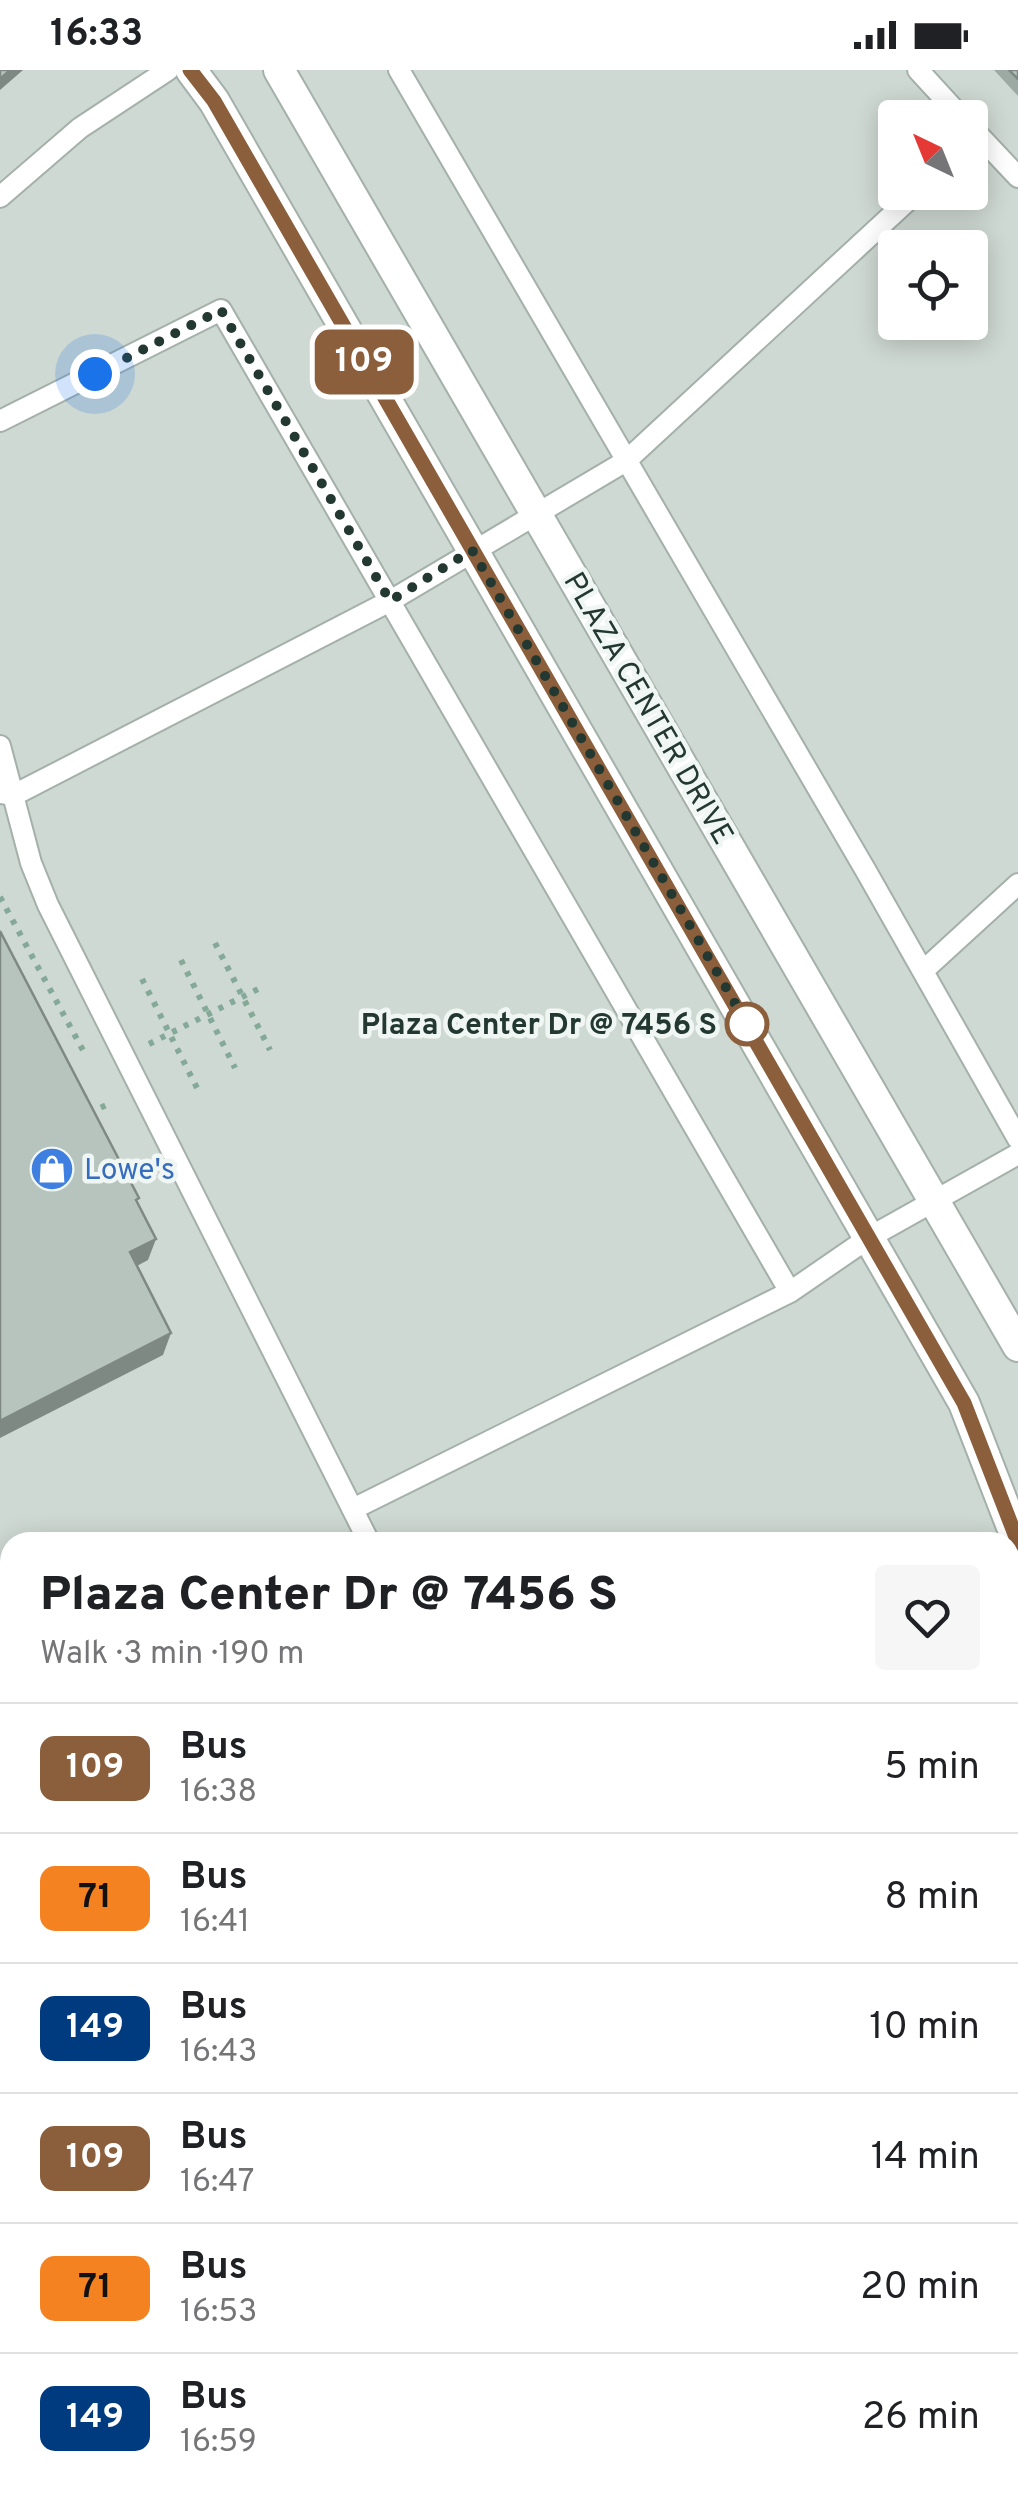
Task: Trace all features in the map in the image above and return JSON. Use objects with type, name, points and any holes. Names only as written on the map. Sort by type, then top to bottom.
[{"type":"street","points":[[190,70],[214,101],[964,1403],[1014,1532]]},
{"type":"street","name":"PLAZA CENTER DRIVE","points":[[279,70],[1018,1346]]},
{"type":"lane","points":[[0,197],[80,128],[168,70]]},
{"type":"lane","points":[[399,70],[1018,1139]]},
{"type":"lane","points":[[918,70],[946,100]]},
{"type":"lane","points":[[988,149],[1018,177]]},
{"type":"lane","points":[[7,794],[390,601],[626,461],[898,210]]},
{"type":"lane","points":[[0,421],[221,310],[790,1292]]},
{"type":"lane","points":[[0,746],[7,794],[48,905],[365,1532]]},
{"type":"lane","points":[[923,971],[1018,884]]},
{"type":"lane","points":[[354,1508],[790,1292],[870,1238],[1018,1154]]},
{"type":"path","points":[[215,943],[270,1050]]},
{"type":"path","points":[[180,960],[236,1068]]},
{"type":"path","points":[[142,980],[198,1088]]},
{"type":"path","points":[[143,1047],[264,986]]},
{"type":"path","points":[[79,1118],[110,1103]]},
{"type":"shaded area","points":[[0,70],[1018,70],[1018,1532],[0,1532]]},
{"type":"building","name":"Lowe's","points":[[0,931],[139,1198],[136,1200],[156,1239],[130,1252],[171,1333],[0,1421]]},
{"type":"bus line","name":"109","points":[[190,70],[214,101],[964,1403],[1014,1532]]},
{"type":"place","name":"Plaza Center Dr @ 7456 S","points":[[747,1024]]},
{"type":"place","name":"Lowe's","points":[[52,1169]]},
{"type":"route","points":[[95,374],[221,310],[390,601],[472,550],[754,1036],[747,1024]]}]
